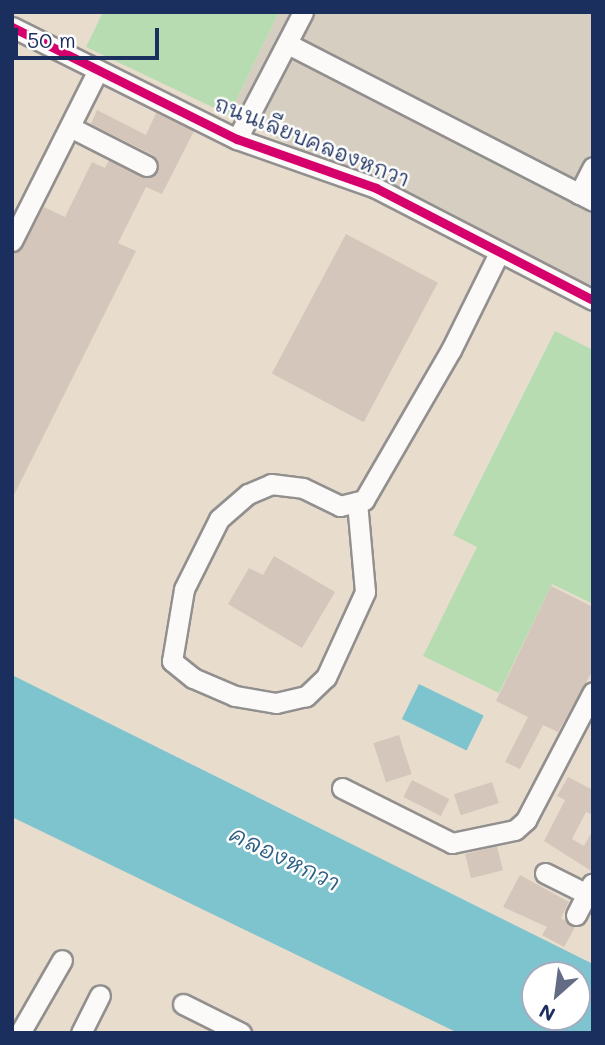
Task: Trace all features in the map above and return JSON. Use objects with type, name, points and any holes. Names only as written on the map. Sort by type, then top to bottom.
[{"type":"street","points":[[237,139],[303,12]]},
{"type":"street","name":"ถนนเลียบคลองหกวา","points":[[12,27],[237,139],[376,188],[593,300]]},
{"type":"street","points":[[288,44],[586,197],[593,167]]},
{"type":"street","points":[[12,241],[98,70]]},
{"type":"street","points":[[69,127],[147,166]]},
{"type":"street","points":[[357,502],[365,592],[326,677],[306,696],[276,703],[235,696],[193,678],[172,661],[184,589],[219,519],[248,494],[271,484],[303,488],[340,506],[364,500],[452,350],[499,253]]},
{"type":"street","points":[[342,788],[452,843],[515,830],[526,820],[593,692]]},
{"type":"street","points":[[545,873],[590,889],[576,915]]},
{"type":"street","points":[[20,1033],[62,960]]},
{"type":"street","points":[[81,1033],[100,995]]},
{"type":"street","points":[[183,1004],[235,1032]]},
{"type":"shaded area","points":[[279,12],[593,12],[593,292],[229,115]]},
{"type":"green space","points":[[103,12],[279,12],[229,115],[86,47]]},
{"type":"green space","points":[[555,331],[593,350],[593,604],[552,584],[499,693],[423,656],[477,547],[453,535]]},
{"type":"water","name":"คลองหกวา","points":[[12,675],[587,961],[521,961],[521,1031],[591,1031],[591,963],[593,964],[593,1033],[458,1033],[12,817]]},
{"type":"water","points":[[419,684],[484,716],[467,751],[402,719]]},
{"type":"building","points":[[97,110],[146,135],[156,113],[194,131],[162,194],[146,187],[118,243],[136,251],[12,499],[12,253],[23,247],[44,207],[65,217],[92,162],[105,168],[109,160],[147,178],[158,171],[153,155],[91,124]]},
{"type":"building","points":[[346,234],[438,283],[364,422],[272,374]]},
{"type":"building","points":[[274,556],[335,592],[302,648],[228,604],[249,568],[263,575]]},
{"type":"building","points":[[551,586],[593,607],[593,670],[558,732],[543,725],[520,769],[505,762],[528,717],[496,701]]},
{"type":"building","points":[[399,735],[412,774],[386,782],[373,743]]},
{"type":"building","points":[[568,777],[593,790],[593,815],[586,812],[572,839],[584,846],[593,830],[593,872],[544,841],[565,800],[557,796]]},
{"type":"building","points":[[412,780],[449,799],[441,816],[403,797]]},
{"type":"building","points":[[492,782],[499,803],[461,815],[454,794]]},
{"type":"building","points":[[497,846],[503,870],[471,878],[465,854]]},
{"type":"building","points":[[520,875],[569,902],[561,918],[575,927],[564,947],[542,935],[547,927],[503,907]]},
{"type":"cycle path","points":[[12,27],[237,139],[376,188],[593,300]]}]
